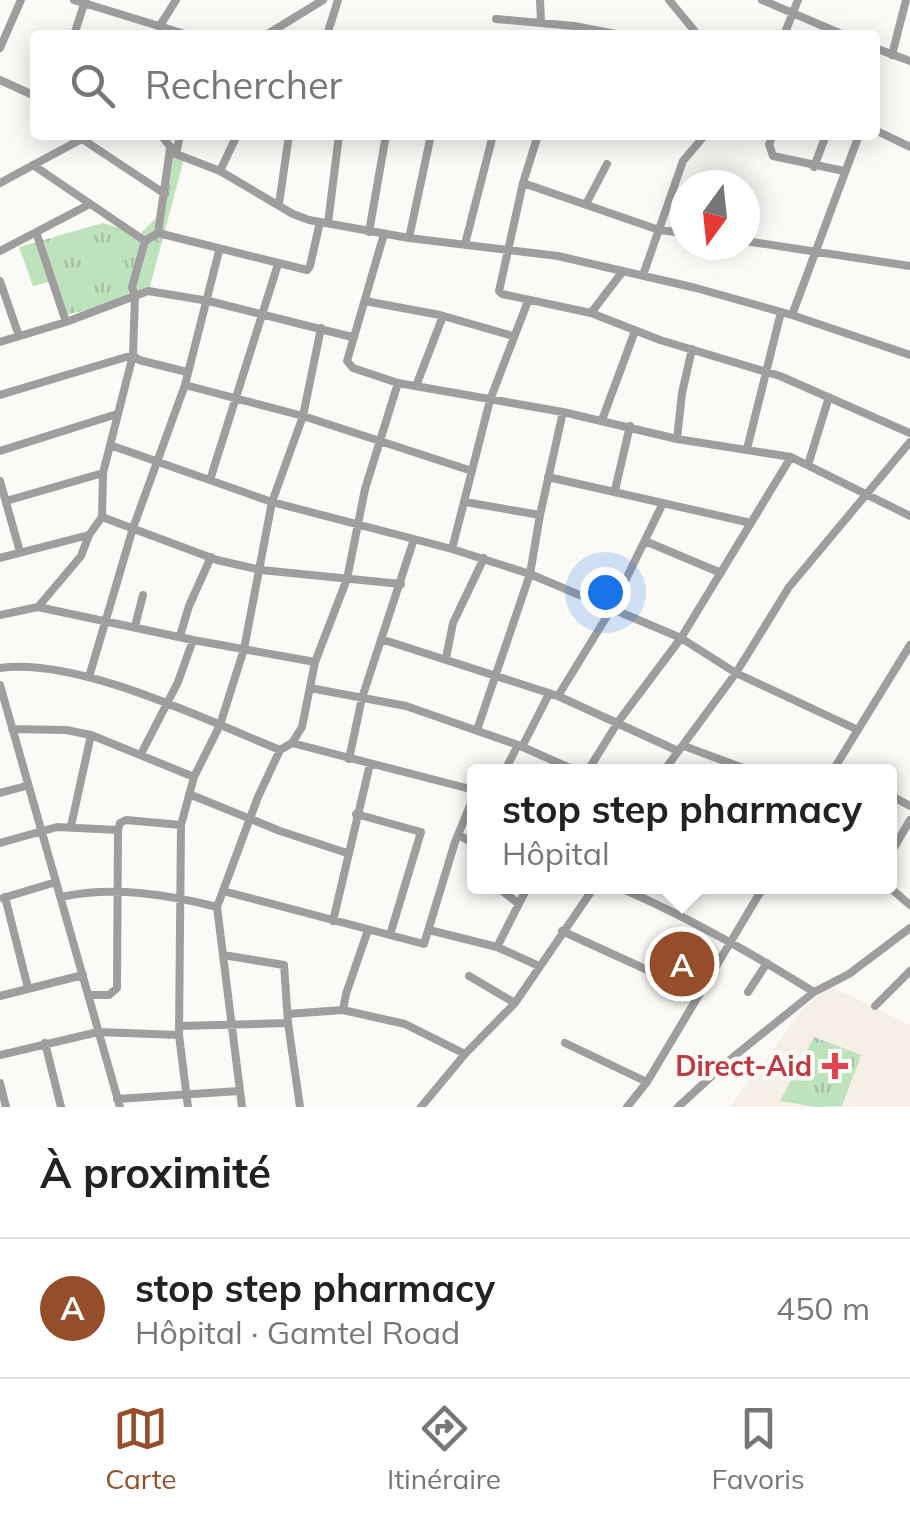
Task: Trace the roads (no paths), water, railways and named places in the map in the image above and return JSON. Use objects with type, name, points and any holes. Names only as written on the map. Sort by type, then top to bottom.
[{"type":"street","points":[[0,48],[21,0]]},
{"type":"street","points":[[108,12],[112,0]]},
{"type":"street","points":[[159,27],[176,0]]},
{"type":"street","points":[[303,0],[320,2]]},
{"type":"street","points":[[329,30],[338,0]]},
{"type":"street","points":[[540,0],[540,23]]},
{"type":"street","points":[[762,0],[832,30]]},
{"type":"street","points":[[786,30],[798,0]]},
{"type":"street","points":[[892,55],[906,0]]},
{"type":"street","points":[[75,30],[81,1],[170,30]]},
{"type":"street","points":[[280,30],[320,2]]},
{"type":"street","points":[[674,2],[694,30]]},
{"type":"street","points":[[496,20],[540,23],[568,30]]},
{"type":"street","points":[[135,30],[137,22]]},
{"type":"street","points":[[880,50],[910,61]]},
{"type":"street","points":[[0,80],[30,94]]},
{"type":"street","points":[[880,132],[910,147]]},
{"type":"street","points":[[0,183],[81,140]]},
{"type":"street","points":[[90,140],[165,194]]},
{"type":"street","points":[[165,140],[173,152],[220,171],[293,214],[370,232],[558,256],[792,315],[910,355]]},
{"type":"street","points":[[38,606],[81,556],[89,535],[102,518],[103,474],[133,355],[132,287],[146,241],[158,233],[178,140]]},
{"type":"street","points":[[220,171],[235,140]]},
{"type":"street","points":[[278,204],[288,140]]},
{"type":"street","points":[[158,233],[307,270],[324,222],[339,140]]},
{"type":"street","points":[[370,232],[385,140]]},
{"type":"street","points":[[409,238],[430,140]]},
{"type":"street","points":[[465,244],[492,140]]},
{"type":"street","points":[[536,140],[506,249],[499,290],[528,301],[591,313],[765,372],[910,434]]},
{"type":"street","points":[[643,276],[683,161],[701,140]]},
{"type":"street","points":[[770,140],[773,156],[844,171]]},
{"type":"street","points":[[814,166],[824,140]]},
{"type":"street","points":[[792,315],[857,140]]},
{"type":"street","points":[[586,204],[607,164]]},
{"type":"street","points":[[33,166],[146,241]]},
{"type":"street","points":[[523,184],[670,231]]},
{"type":"street","points":[[0,251],[88,205]]},
{"type":"street","points":[[36,232],[66,322]]},
{"type":"street","points":[[384,234],[352,337],[348,365],[398,383],[564,412],[678,440],[790,458],[910,516]]},
{"type":"street","points":[[760,243],[910,266]]},
{"type":"street","points":[[88,677],[154,462],[185,385],[219,251]]},
{"type":"street","points":[[210,480],[278,264]]},
{"type":"street","points":[[591,313],[623,271]]},
{"type":"street","points":[[0,281],[19,336]]},
{"type":"street","points":[[0,342],[155,292],[208,301],[352,337]]},
{"type":"street","points":[[364,300],[443,316],[513,336]]},
{"type":"street","points":[[452,549],[490,400],[528,301]]},
{"type":"street","points":[[747,449],[781,312]]},
{"type":"street","points":[[416,386],[443,316]]},
{"type":"street","points":[[188,1107],[178,1030],[181,825],[194,776],[220,725],[244,649],[272,502],[303,416],[321,328]]},
{"type":"street","points":[[602,420],[635,331]]},
{"type":"street","points":[[678,440],[682,393],[692,349]]},
{"type":"street","points":[[133,355],[187,372]]},
{"type":"street","points":[[0,395],[133,355]]},
{"type":"street","points":[[242,1107],[217,907],[280,750],[292,743],[302,727],[315,662],[346,579],[356,524],[398,383]]},
{"type":"street","points":[[185,385],[303,416],[472,470]]},
{"type":"street","points":[[808,465],[829,397]]},
{"type":"street","points":[[477,730],[530,574],[564,412]]},
{"type":"street","points":[[0,451],[117,414]]},
{"type":"street","points":[[614,490],[630,426]]},
{"type":"street","points":[[669,764],[736,673],[789,586],[910,442]]},
{"type":"street","points":[[110,445],[272,502],[414,538],[530,574],[681,638],[736,673],[858,730]]},
{"type":"street","points":[[589,764],[681,638],[790,458]]},
{"type":"street","points":[[6,501],[103,474]]},
{"type":"street","points":[[548,477],[751,523]]},
{"type":"street","points":[[0,481],[20,552]]},
{"type":"street","points":[[465,502],[540,515]]},
{"type":"street","points":[[509,764],[612,608],[663,503]]},
{"type":"street","points":[[102,518],[211,557],[262,570],[400,584]]},
{"type":"street","points":[[0,558],[89,535]]},
{"type":"street","points":[[349,759],[362,698],[414,538]]},
{"type":"street","points":[[645,541],[721,573]]},
{"type":"street","points":[[180,636],[211,557]]},
{"type":"street","points":[[446,658],[453,624],[484,558]]},
{"type":"street","points":[[135,626],[142,595]]},
{"type":"street","points":[[0,615],[38,606],[315,662]]},
{"type":"street","points":[[382,639],[553,695],[681,749],[729,764]]},
{"type":"street","points":[[142,754],[193,640]]},
{"type":"street","points":[[837,764],[910,645]]},
{"type":"street","points":[[0,668],[24,664],[88,677],[280,750]]},
{"type":"street","points":[[0,685],[118,1103],[186,1092],[239,1091]]},
{"type":"street","points":[[310,688],[406,706],[564,764]]},
{"type":"street","points":[[0,738],[12,732],[66,730],[91,735],[194,776]]},
{"type":"street","points":[[72,826],[91,735]]},
{"type":"street","points":[[292,743],[467,791]]},
{"type":"street","points":[[333,920],[370,764]]},
{"type":"street","points":[[0,793],[26,786]]},
{"type":"street","points":[[189,794],[347,852]]},
{"type":"street","points":[[223,892],[424,944],[467,812]]},
{"type":"street","points":[[356,814],[421,832],[390,934]]},
{"type":"street","points":[[88,994],[109,994],[117,988],[120,823],[126,820],[181,825]]},
{"type":"street","points":[[897,843],[910,820]]},
{"type":"street","points":[[0,843],[57,826],[118,830]]},
{"type":"street","points":[[458,836],[467,840]]},
{"type":"street","points":[[28,988],[2,898],[56,882]]},
{"type":"street","points":[[61,897],[118,891],[217,907]]},
{"type":"street","points":[[506,894],[519,904]]},
{"type":"street","points":[[497,947],[524,894]]},
{"type":"street","points":[[420,1107],[514,1003],[589,894]]},
{"type":"street","points":[[635,894],[732,941],[814,992]]},
{"type":"street","points":[[627,1107],[647,1082],[759,894]]},
{"type":"street","points":[[678,1107],[814,992],[850,974],[910,928]]},
{"type":"street","points":[[343,1010],[368,930]]},
{"type":"street","points":[[429,930],[497,947],[539,966]]},
{"type":"street","points":[[562,931],[700,994]]},
{"type":"street","points":[[223,955],[284,965],[300,1107]]},
{"type":"street","points":[[748,992],[767,962]]},
{"type":"street","points":[[875,1006],[910,971]]},
{"type":"street","points":[[0,996],[83,975]]},
{"type":"street","points":[[469,976],[514,1003]]},
{"type":"street","points":[[0,1054],[98,1032],[178,1030],[343,1010],[405,1024],[464,1054]]},
{"type":"street","points":[[564,1043],[647,1082]]},
{"type":"street","points":[[45,1044],[62,1107]]},
{"type":"street","points":[[0,1083],[6,1107]]},
{"type":"place","name":"stop step pharmacy","points":[[682,964]]},
{"type":"place","name":"Direct-Aid","points":[[835,1066]]}]
